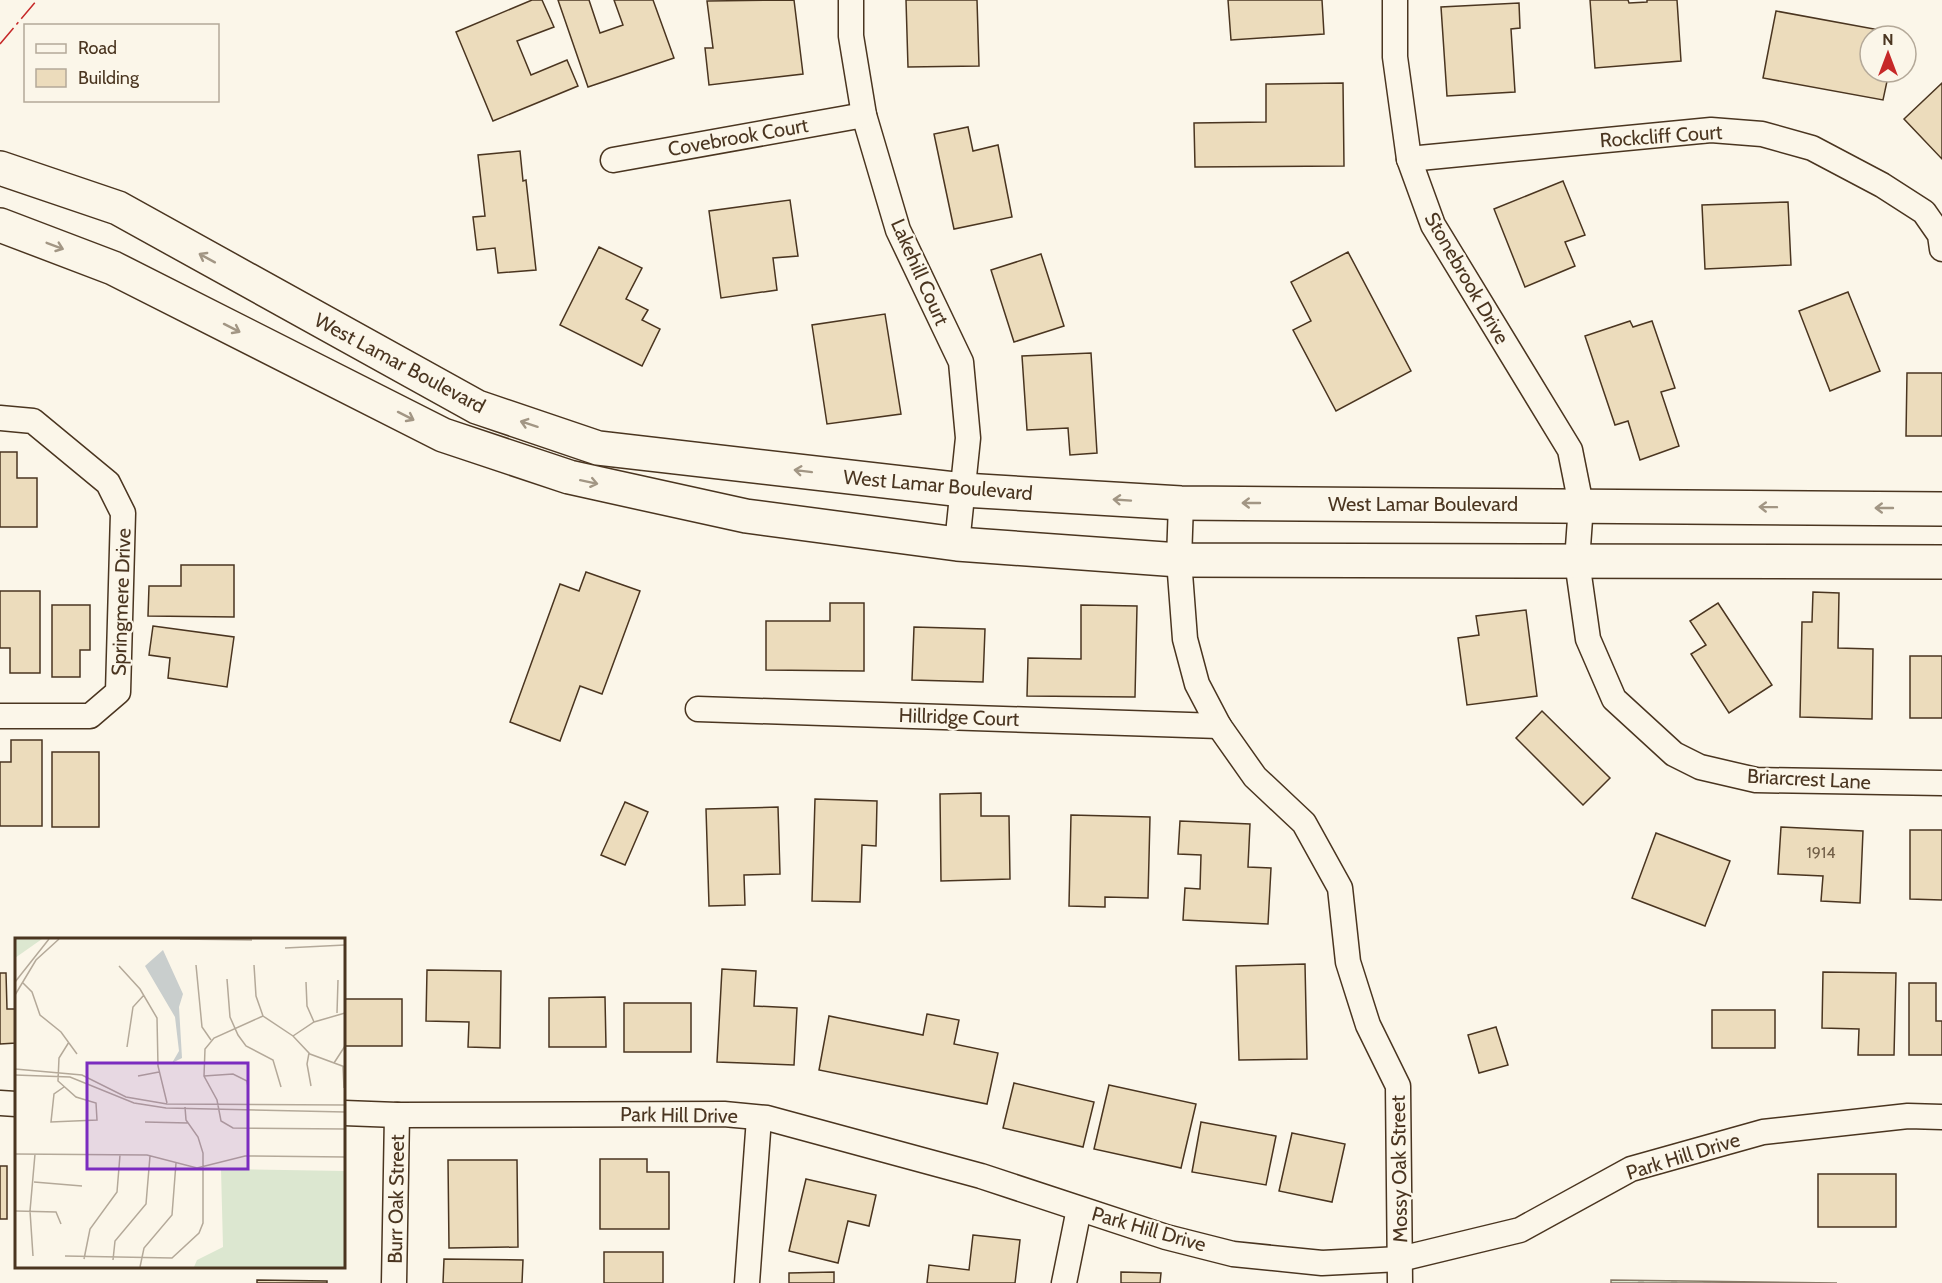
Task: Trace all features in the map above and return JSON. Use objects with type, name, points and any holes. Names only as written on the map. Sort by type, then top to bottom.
[{"type":"main road","name":"West Lamar Boulevard","points":[[0,168],[118,208],[477,407],[598,448],[963,489],[1180,503],[1942,508]]},
{"type":"main road","name":"West Lamar Boulevard","points":[[0,225],[114,268],[443,435],[568,477],[746,516],[957,544],[1179,560],[1942,562]]},
{"type":"street","name":"Lakehill Court","points":[[851,0],[851,36],[864,115],[898,230],[961,362],[968,438],[957,544]]},
{"type":"street","name":"Stonebrook Drive","points":[[1395,0],[1395,57],[1409,159],[1432,225],[1570,450],[1581,505]]},
{"type":"street","name":"Covebrook Court","points":[[613,160],[864,115]]},
{"type":"street","name":"Rockcliff Court","points":[[1409,159],[1711,130],[1762,134],[1812,148],[1882,185],[1924,212],[1940,235],[1942,249]]},
{"type":"street","name":"Springmere Drive","points":[[0,418],[33,421],[108,483],[123,513],[118,692],[90,716],[0,716]]},
{"type":"street","name":"Mossy Oak Street","points":[[1180,503],[1179,560],[1185,639],[1197,684],[1219,726],[1255,777],[1304,823],[1340,888],[1348,962],[1368,1025],[1398,1086],[1400,1283]]},
{"type":"street","name":"Briarcrest Lane","points":[[1581,505],[1577,561],[1588,639],[1614,699],[1674,754],[1701,767],[1756,780],[1942,783]]},
{"type":"street","name":"Hillridge Court","points":[[698,709],[1219,726]]},
{"type":"street","points":[[0,1103],[15,1104]]},
{"type":"street","name":"Park Hill Drive","points":[[345,1113],[397,1115],[724,1114],[767,1118],[981,1176],[1166,1237],[1233,1254],[1322,1263],[1400,1259],[1520,1230],[1631,1169],[1763,1132],[1908,1116],[1942,1117]]},
{"type":"street","name":"Burr Oak Street","points":[[394,1283],[397,1115]]},
{"type":"street","points":[[747,1283],[759,1118]]},
{"type":"street","points":[[1064,1283],[1079,1209]]},
{"type":"green space","points":[[1611,1280],[1837,1283],[1611,1283]]},
{"type":"building","points":[[532,0],[542,0],[554,27],[517,41],[531,75],[567,60],[578,86],[493,121],[456,32]]},
{"type":"building","points":[[558,0],[589,0],[600,33],[623,25],[614,0],[653,0],[674,58],[588,87]]},
{"type":"building","points":[[794,0],[803,74],[709,85],[705,48],[713,48],[707,1]]},
{"type":"building","points":[[906,0],[977,0],[979,66],[908,67]]},
{"type":"building","points":[[1228,0],[1322,0],[1324,34],[1231,40]]},
{"type":"building","points":[[1590,0],[1628,0],[1629,3],[1647,2],[1647,0],[1677,0],[1681,61],[1595,68]]},
{"type":"building","points":[[1519,3],[1520,28],[1511,29],[1515,92],[1447,96],[1441,7]]},
{"type":"building","points":[[1776,11],[1858,26],[1858,84],[1886,84],[1883,100],[1763,78]]},
{"type":"building","points":[[1343,83],[1344,166],[1195,167],[1194,123],[1266,122],[1266,84]]},
{"type":"building","points":[[1942,83],[1942,159],[1904,119]]},
{"type":"building","points":[[968,127],[973,151],[998,145],[1012,217],[954,229],[934,134]]},
{"type":"building","points":[[520,151],[523,181],[526,180],[536,270],[498,273],[495,248],[477,250],[473,217],[485,216],[478,155]]},
{"type":"building","points":[[1563,181],[1585,235],[1565,242],[1575,266],[1525,287],[1494,209]]},
{"type":"building","points":[[790,200],[798,256],[773,258],[777,290],[721,298],[709,211]]},
{"type":"building","points":[[1788,202],[1791,265],[1705,269],[1702,205]]},
{"type":"building","points":[[599,247],[642,268],[626,299],[648,310],[642,320],[660,329],[642,366],[560,325]]},
{"type":"building","points":[[1348,252],[1411,371],[1336,411],[1293,330],[1311,321],[1291,282]]},
{"type":"building","points":[[1041,254],[1064,326],[1014,342],[991,270]]},
{"type":"building","points":[[1848,292],[1880,371],[1830,391],[1799,311]]},
{"type":"building","points":[[885,314],[901,414],[827,424],[812,325]]},
{"type":"building","points":[[1630,321],[1633,327],[1652,321],[1675,388],[1661,392],[1679,446],[1640,460],[1628,421],[1615,425],[1585,336]]},
{"type":"building","points":[[1091,353],[1097,453],[1070,455],[1068,428],[1027,430],[1022,356]]},
{"type":"building","points":[[1907,373],[1942,373],[1942,436],[1906,436]]},
{"type":"building","points":[[0,452],[17,452],[17,478],[37,478],[37,527],[0,527]]},
{"type":"building","points":[[181,565],[234,565],[234,617],[148,616],[149,586],[181,586]]},
{"type":"building","points":[[586,572],[640,591],[602,694],[580,686],[560,741],[510,722],[560,584],[579,591]]},
{"type":"building","points":[[0,591],[40,591],[40,673],[10,673],[10,648],[0,648]]},
{"type":"building","points":[[1813,592],[1839,593],[1838,648],[1873,649],[1872,719],[1800,717],[1802,622],[1812,622]]},
{"type":"building","points":[[830,603],[864,603],[864,671],[766,670],[766,621],[830,621]]},
{"type":"building","points":[[1718,603],[1772,685],[1729,713],[1691,654],[1706,645],[1690,621]]},
{"type":"building","points":[[52,605],[90,605],[90,650],[80,650],[80,677],[52,677]]},
{"type":"building","points":[[1081,605],[1137,606],[1135,697],[1027,696],[1028,658],[1081,659]]},
{"type":"building","points":[[1526,610],[1537,696],[1467,705],[1458,638],[1479,635],[1476,616]]},
{"type":"building","points":[[153,626],[234,637],[227,687],[168,678],[170,658],[149,655]]},
{"type":"building","points":[[914,627],[985,629],[983,682],[912,680]]},
{"type":"building","points":[[1910,656],[1942,656],[1942,718],[1910,718]]},
{"type":"building","points":[[1542,711],[1610,778],[1583,805],[1516,738]]},
{"type":"building","points":[[11,740],[42,740],[42,826],[0,826],[0,762],[11,762]]},
{"type":"building","points":[[52,752],[99,752],[99,827],[52,827]]},
{"type":"building","points":[[981,793],[981,816],[1009,816],[1010,879],[941,881],[940,794]]},
{"type":"building","points":[[815,799],[877,801],[876,846],[862,845],[860,902],[812,901]]},
{"type":"building","points":[[625,802],[648,812],[625,865],[601,855]]},
{"type":"building","points":[[778,807],[780,874],[744,875],[745,905],[709,906],[706,809]]},
{"type":"building","points":[[1071,815],[1150,817],[1148,898],[1105,897],[1105,907],[1069,906]]},
{"type":"building","points":[[1180,821],[1250,824],[1248,867],[1271,868],[1268,924],[1183,920],[1185,888],[1200,889],[1201,855],[1178,854]]},
{"type":"building","points":[[1781,827],[1863,831],[1860,903],[1821,901],[1823,876],[1778,874]]},
{"type":"building","points":[[1910,830],[1942,830],[1942,900],[1910,899]]},
{"type":"building","points":[[1656,833],[1730,861],[1705,926],[1632,898]]},
{"type":"building","points":[[1305,964],[1307,1059],[1239,1060],[1236,966]]},
{"type":"building","points":[[722,969],[756,971],[754,1006],[797,1008],[794,1065],[717,1062]]},
{"type":"building","points":[[427,970],[501,971],[500,1048],[468,1047],[469,1022],[426,1021]]},
{"type":"building","points":[[1823,972],[1896,973],[1894,1055],[1858,1055],[1859,1029],[1822,1028]]},
{"type":"building","points":[[0,973],[6,973],[7,1009],[15,1009],[15,1043],[0,1044]]},
{"type":"building","points":[[1909,983],[1936,983],[1936,1021],[1942,1021],[1942,1055],[1909,1055]]},
{"type":"building","points":[[605,997],[606,1047],[549,1047],[549,998]]},
{"type":"building","points":[[345,999],[402,999],[402,1046],[345,1046]]},
{"type":"building","points":[[624,1003],[691,1003],[691,1052],[624,1052]]},
{"type":"building","points":[[1712,1010],[1775,1010],[1775,1048],[1712,1048]]},
{"type":"building","points":[[927,1014],[959,1020],[954,1044],[998,1053],[987,1104],[819,1070],[829,1016],[923,1035]]},
{"type":"building","points":[[1496,1027],[1508,1065],[1479,1073],[1468,1035]]},
{"type":"building","points":[[1014,1083],[1094,1102],[1083,1147],[1003,1128]]},
{"type":"building","points":[[1109,1085],[1196,1104],[1181,1168],[1094,1149]]},
{"type":"building","points":[[1201,1122],[1276,1136],[1266,1185],[1192,1172]]},
{"type":"building","points":[[1292,1133],[1345,1144],[1332,1202],[1279,1191]]},
{"type":"building","points":[[600,1159],[647,1159],[647,1172],[669,1172],[669,1229],[600,1229]]},
{"type":"building","points":[[448,1160],[517,1160],[518,1247],[449,1248]]},
{"type":"building","points":[[0,1166],[7,1166],[7,1219],[0,1219]]},
{"type":"building","points":[[1818,1174],[1896,1174],[1896,1227],[1818,1227]]},
{"type":"building","points":[[806,1179],[876,1195],[869,1226],[848,1221],[838,1263],[789,1251]]},
{"type":"building","points":[[973,1235],[1020,1240],[1015,1283],[927,1283],[929,1265],[969,1270]]},
{"type":"building","points":[[604,1252],[663,1252],[663,1283],[604,1283]]},
{"type":"building","points":[[444,1259],[523,1260],[522,1283],[443,1283]]},
{"type":"building","points":[[834,1272],[834,1283],[789,1283],[789,1273]]},
{"type":"building","points":[[1121,1272],[1161,1273],[1160,1283],[1121,1283]]},
{"type":"building","points":[[257,1280],[327,1281],[327,1283],[257,1283]]},
{"type":"power","points":[[0,44],[37,0]]}]
